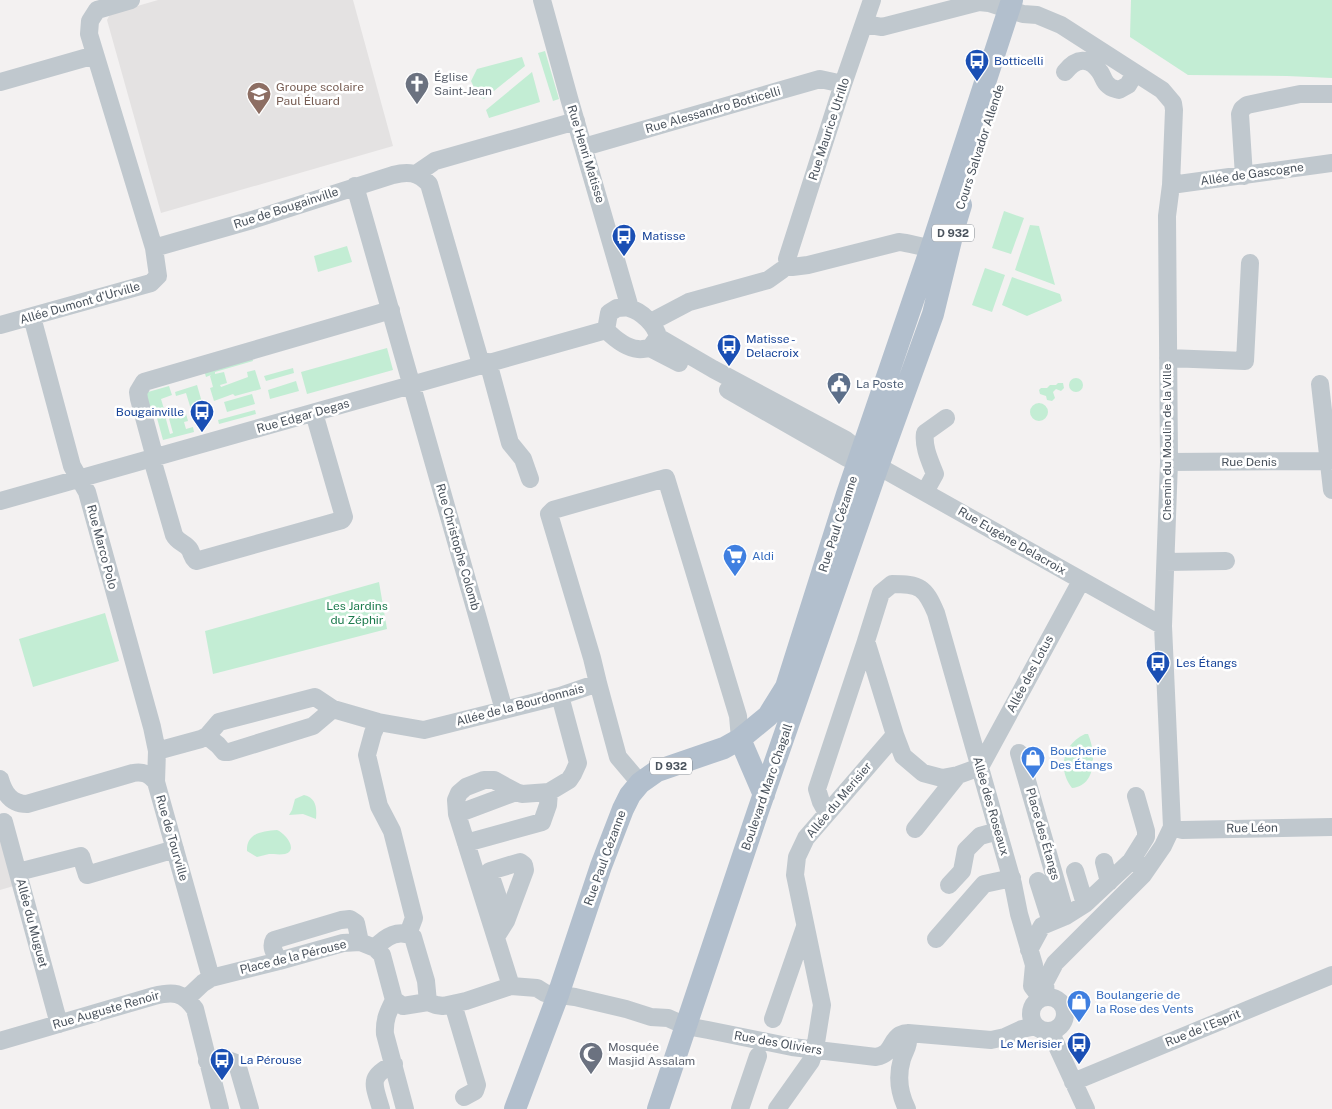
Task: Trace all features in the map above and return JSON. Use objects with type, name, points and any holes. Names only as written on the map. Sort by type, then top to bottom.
[{"type":"main road","name":"Cours Salvador Allende","points":[[869,461],[931,248],[1018,6]]},
{"type":"main road","name":"Cours Salvador Allende","points":[[869,461],[933,314],[954,228],[1018,6]]},
{"type":"main road","name":"Rue Paul Cézanne","points":[[515,1109],[558,995],[622,809],[630,795],[640,784],[657,771],[724,748],[740,739],[768,716],[786,687],[869,461]]},
{"type":"main road","name":"Boulevard Marc Chagall","points":[[658,1109],[764,795],[869,461]]},
{"type":"main road","points":[[740,739],[764,795]]},
{"type":"street","points":[[131,0],[97,10],[92,15],[88,27],[154,248]]},
{"type":"street","name":"Rue Henri Matisse","points":[[542,0],[630,308]]},
{"type":"street","points":[[860,0],[864,24],[882,27],[979,2],[1018,6]]},
{"type":"street","name":"Rue Maurice Utrillo","points":[[787,266],[843,84],[872,0]]},
{"type":"street","name":"Chemin du Moulin de la Ville","points":[[1018,6],[1061,25],[1162,90],[1173,103],[1175,120],[1167,216],[1168,462],[1164,626],[1172,827],[1163,846],[1139,865],[1080,939],[1060,975],[1046,1012],[1073,1082],[1086,1109]]},
{"type":"street","points":[[1079,37],[1060,72],[1071,63],[1081,60],[1090,62],[1099,70],[1108,86],[1119,90],[1128,85],[1135,73]]},
{"type":"street","points":[[0,82],[95,55]]},
{"type":"street","name":"Rue Alessandro Botticelli","points":[[584,147],[820,79],[843,84]]},
{"type":"street","points":[[1244,176],[1240,114],[1242,109],[1247,106],[1300,94],[1332,94]]},
{"type":"street","points":[[416,174],[435,161],[576,120]]},
{"type":"street","name":"Allée de Gascogne","points":[[1171,185],[1332,163]]},
{"type":"street","name":"Rue de Bougainville","points":[[154,248],[252,220],[356,186],[408,172],[416,174]]},
{"type":"street","points":[[416,174],[422,176],[429,184],[510,443],[523,459],[530,479]]},
{"type":"street","name":"Rue Christophe Colomb","points":[[356,186],[504,710]]},
{"type":"street","points":[[630,308],[617,308],[609,313],[606,330],[612,336],[638,350],[690,302],[768,280],[787,266],[808,266],[899,242],[931,248]]},
{"type":"street","name":"Allée Dumont d'Urville","points":[[0,325],[151,283],[158,276],[154,248]]},
{"type":"street","points":[[1168,358],[1245,361],[1250,263]]},
{"type":"street","name":"Rue Eugène Delacroix","points":[[630,308],[653,335],[846,440],[869,461],[1164,626]]},
{"type":"street","points":[[314,413],[344,517],[342,520],[196,561],[193,559],[189,548],[177,541],[174,534],[139,399],[138,392],[144,382],[391,310]]},
{"type":"street","name":"Rue Marco Polo","points":[[32,317],[72,466],[87,492],[157,751],[156,782]]},
{"type":"street","name":"Rue Edgar Degas","points":[[0,501],[606,330]]},
{"type":"street","points":[[1320,384],[1332,490]]},
{"type":"street","points":[[925,492],[935,474],[926,449],[925,433],[946,418]]},
{"type":"street","name":"Rue Denis","points":[[1168,462],[1329,461]]},
{"type":"street","points":[[598,683],[549,514],[553,510],[666,478],[738,716],[740,739]]},
{"type":"street","points":[[1166,562],[1226,561]]},
{"type":"street","name":"Allée des Lotus","points":[[980,767],[1081,581]]},
{"type":"street","name":"Allée des Roseaux","points":[[866,641],[881,593],[892,584],[907,584],[918,587],[928,595],[936,613],[1012,878],[1019,914],[1034,965],[1032,986],[1046,1012]]},
{"type":"street","points":[[866,641],[895,736],[904,756],[923,773],[942,778],[958,775],[980,767]]},
{"type":"street","points":[[827,813],[820,802],[817,789],[866,641]]},
{"type":"street","name":"Allée de la Bourdonnais","points":[[157,751],[201,739],[207,736],[219,722],[315,697],[333,709],[378,722],[424,730],[560,696],[598,683],[618,757],[640,784]]},
{"type":"street","points":[[428,1002],[427,987],[421,961],[413,937],[402,932],[368,945],[382,956],[394,1000],[403,1006],[428,1002],[443,1006],[511,986],[457,814],[456,800],[459,793],[484,780],[494,780],[522,794],[549,792],[569,780],[574,774],[578,762],[560,696]]},
{"type":"street","points":[[207,736],[218,744],[224,752],[229,752],[313,726],[333,709]]},
{"type":"street","points":[[378,722],[368,755],[379,806],[392,831],[414,918],[408,934]]},
{"type":"street","name":"Allée du Merisier","points":[[777,1109],[811,1061],[815,1049],[822,1005],[795,875],[797,857],[806,838],[895,736]]},
{"type":"street","name":"Place des Étangs","points":[[1019,753],[1059,919]]},
{"type":"street","name":"Rue de Tourville","points":[[0,779],[8,796],[22,804],[133,772],[144,772],[156,782],[211,978]]},
{"type":"street","points":[[915,829],[958,775]]},
{"type":"street","points":[[466,843],[542,822],[549,792]]},
{"type":"street","points":[[1029,950],[1042,926],[1059,919],[1084,904],[1108,882],[1139,865],[1146,831],[1136,796]]},
{"type":"street","name":"Allée du Muguet","points":[[4,822],[59,1024]]},
{"type":"street","name":"Rue Léon","points":[[1172,827],[1182,830],[1332,827]]},
{"type":"street","points":[[949,885],[962,870],[966,850],[980,836],[998,830]]},
{"type":"street","points":[[18,872],[81,856],[87,875],[175,849]]},
{"type":"street","points":[[1104,862],[1108,882]]},
{"type":"street","points":[[1075,871],[1084,904]]},
{"type":"street","points":[[936,939],[984,884],[1012,878]]},
{"type":"street","points":[[1038,881],[1059,919]]},
{"type":"street","points":[[496,937],[506,921]]},
{"type":"street","points":[[773,1019],[805,927]]},
{"type":"street","name":"Place de la Pérouse","points":[[186,999],[211,978],[343,943],[368,945]]},
{"type":"street","name":"Rue de l'Esprit","points":[[1073,1082],[1332,975]]},
{"type":"street","name":"Rue des Oliviers","points":[[511,986],[538,988],[545,993],[575,997],[651,1017],[668,1018],[686,1026],[790,1046],[876,1058],[889,1051],[900,1035],[908,1032]]},
{"type":"street","name":"Rue Auguste Renoir","points":[[0,1040],[168,992],[178,994],[186,999]]},
{"type":"street","points":[[186,999],[195,1009],[220,1109]]},
{"type":"street","points":[[394,1000],[386,1014],[384,1023],[385,1034],[405,1109]]},
{"type":"street","points":[[453,1004],[477,1085],[475,1090],[464,1097]]},
{"type":"street","points":[[907,1109],[899,1084],[902,1058],[908,1048],[908,1032],[991,1040],[1046,1012]]},
{"type":"street","points":[[740,1109],[758,1056]]},
{"type":"street","points":[[207,1061],[216,1059],[227,1060],[237,1064],[250,1109]]},
{"type":"street","points":[[381,1109],[375,1088],[376,1076],[379,1072],[394,1064]]},
{"type":"shaded area","name":"Groupe scolaire Paul Éluard","points":[[158,0],[353,0],[393,146],[161,213],[107,20],[110,14]]},
{"type":"shaded area","points":[[0,826],[17,885],[0,890]]},
{"type":"green space","points":[[1131,0],[1332,0],[1332,78],[1188,75],[1130,37]]},
{"type":"green space","points":[[545,51],[559,99],[553,101],[538,53]]},
{"type":"green space","points":[[522,57],[525,66],[484,99],[478,96],[471,81],[477,69]]},
{"type":"green space","points":[[532,72],[540,102],[489,118],[486,110]]},
{"type":"green space","points":[[1004,211],[1024,218],[1011,254],[992,248]]},
{"type":"green space","points":[[1030,225],[1039,226],[1055,285],[1015,270]]},
{"type":"green space","points":[[347,246],[352,262],[318,272],[314,256]]},
{"type":"green space","points":[[985,268],[1005,275],[992,312],[972,305]]},
{"type":"green space","points":[[1012,277],[1060,294],[1062,301],[1027,316],[1002,305]]},
{"type":"green space","points":[[387,348],[393,370],[307,394],[301,372]]},
{"type":"green space","points":[[251,354],[253,361],[215,372],[215,374],[224,372],[227,383],[220,385],[221,387],[248,377],[247,372],[255,370],[261,389],[235,396],[233,394],[214,401],[210,388],[213,387],[211,375],[206,377],[203,367]]},
{"type":"green space","points":[[293,368],[294,373],[266,381],[264,376]]},
{"type":"green space","points":[[1073,378],[1079,378],[1083,385],[1079,392],[1073,392],[1069,388],[1069,382]]},
{"type":"green space","points":[[296,381],[299,391],[270,399],[268,390]]},
{"type":"green space","points":[[1063,383],[1064,388],[1061,391],[1056,389],[1053,392],[1055,398],[1052,401],[1047,400],[1046,396],[1040,394],[1039,390],[1041,388],[1047,388]]},
{"type":"green space","points":[[197,385],[208,423],[196,426],[186,393],[176,396],[175,392]]},
{"type":"green space","points":[[169,386],[172,395],[161,399],[164,409],[175,406],[176,410],[164,412],[170,434],[173,433],[168,415],[185,410],[188,421],[184,422],[186,429],[193,427],[194,432],[163,440],[154,407],[145,409],[141,394]]},
{"type":"green space","points":[[252,394],[255,404],[227,412],[224,402]]},
{"type":"green space","points":[[1039,403],[1045,406],[1048,412],[1045,418],[1039,421],[1033,418],[1030,412],[1033,406]]},
{"type":"green space","points":[[255,410],[256,414],[219,424],[218,420]]},
{"type":"green space","name":"Les Jardins du Zéphir","points":[[379,582],[387,629],[213,674],[205,631]]},
{"type":"green space","points":[[105,613],[119,661],[33,687],[19,639]]},
{"type":"green space","points":[[1085,734],[1088,734],[1091,741],[1092,767],[1086,781],[1080,786],[1072,788],[1067,781],[1065,773],[1065,758],[1067,750],[1072,744]]},
{"type":"green space","points":[[304,795],[311,798],[315,804],[316,819],[303,814],[289,815],[295,799]]},
{"type":"green space","points":[[277,830],[284,834],[291,845],[289,852],[257,857],[247,851],[249,840],[256,834]]},
{"type":"place","name":"Botticelli","points":[[977,82]]},
{"type":"place","name":"Église Saint-Jean","points":[[417,105]]},
{"type":"place","name":"Groupe scolaire Paul Éluard","points":[[259,115]]},
{"type":"place","name":"Matisse","points":[[624,257]]},
{"type":"place","name":"Matisse - Delacroix","points":[[729,367]]},
{"type":"place","name":"La Poste","points":[[839,405]]},
{"type":"place","name":"Bougainville","points":[[202,433]]},
{"type":"place","name":"Aldi","points":[[735,577]]},
{"type":"place","name":"Les Étangs","points":[[1158,684]]},
{"type":"place","name":"Boucherie Des Étangs","points":[[1033,779]]},
{"type":"place","name":"Boulangerie de la Rose des Vents","points":[[1079,1023]]},
{"type":"place","name":"Le Merisier","points":[[1079,1065]]},
{"type":"place","name":"Mosquée Masjid Assalam","points":[[591,1075]]},
{"type":"place","name":"La Pérouse","points":[[222,1081]]}]
